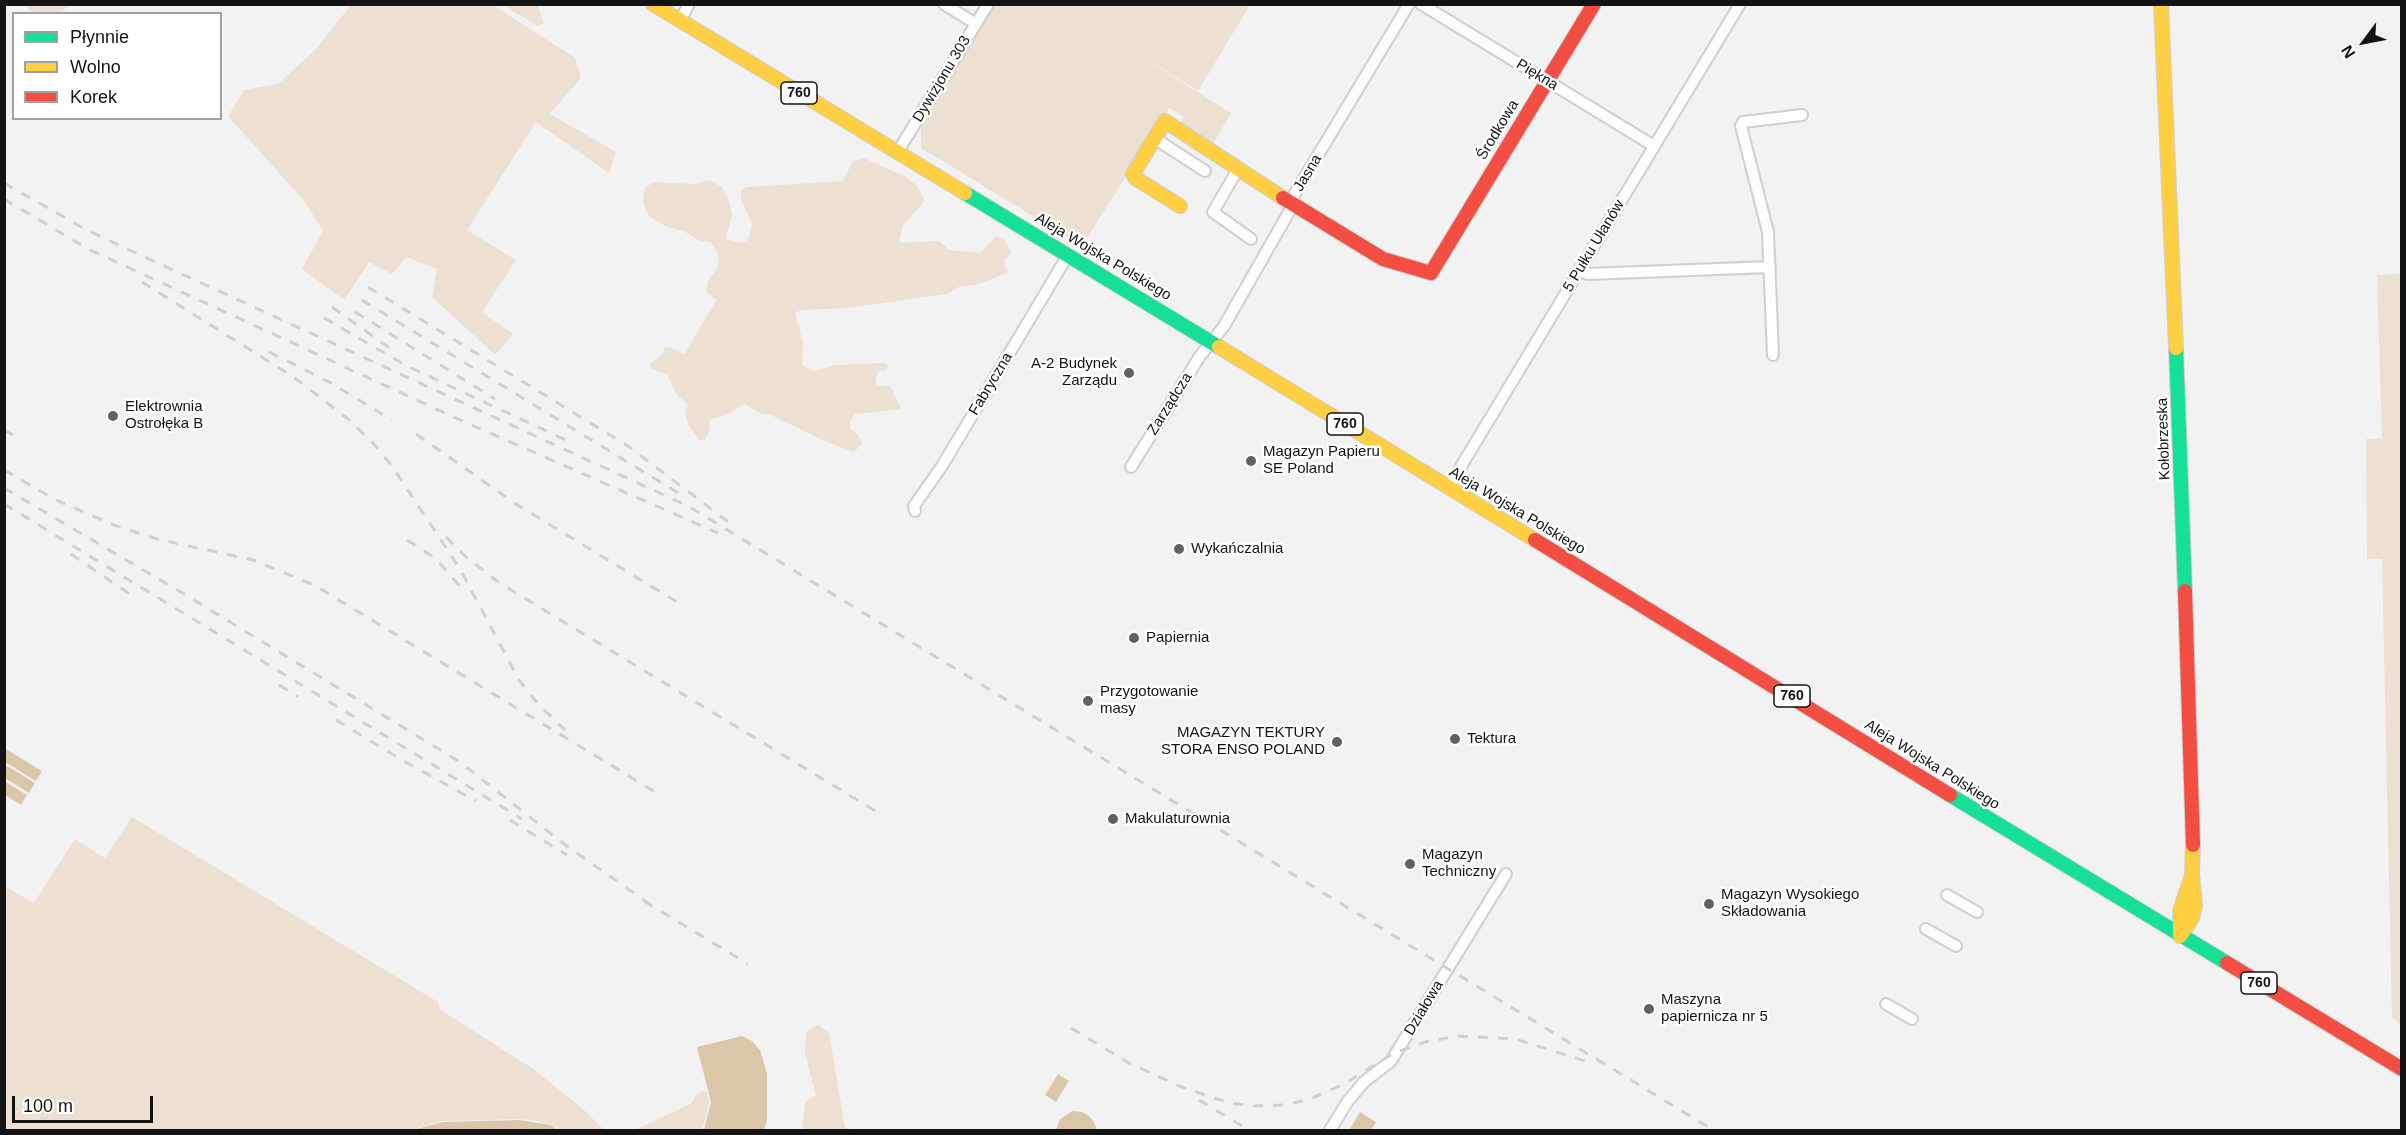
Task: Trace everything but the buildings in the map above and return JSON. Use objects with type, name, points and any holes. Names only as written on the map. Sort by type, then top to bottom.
[{"type":"main road","name":"Aleja Wojska Polskiego","points":[[653,4],[1212,342],[2180,936],[2402,1069]]},
{"type":"main road","name":"Środkowa","points":[[1293,205],[1383,259],[1431,273],[1594,4]]},
{"type":"main road","name":"Kołobrzeska","points":[[2161,4],[2182,481],[2193,828],[2192,873],[2180,911],[2180,936]]},
{"type":"main road","points":[[1180,207],[1133,176],[1133,171],[1165,121],[1293,205]]},
{"type":"street","points":[[680,21],[689,4]]},
{"type":"street","points":[[944,4],[976,24]]},
{"type":"street","name":"Dywizjonu 303","points":[[897,153],[988,4]]},
{"type":"street","name":"Jasna","points":[[1212,342],[1224,326],[1293,205],[1294,195],[1409,4]]},
{"type":"street","name":"Piękna","points":[[1421,4],[1654,146]]},
{"type":"street","name":"5 Pułku Ułanów","points":[[1448,488],[1740,4]]},
{"type":"street","points":[[1773,355],[1767,224],[1741,124],[1802,115]]},
{"type":"street","points":[[1154,138],[1205,171]]},
{"type":"street","points":[[1238,169],[1213,212],[1251,239]]},
{"type":"street","name":"Fabryczna","points":[[915,511],[914,506],[942,466],[1068,255]]},
{"type":"street","points":[[1579,271],[1588,274],[1770,267]]},
{"type":"street","name":"Zarządcza","points":[[1131,467],[1183,382],[1212,342]]},
{"type":"street","name":"Działowa","points":[[1330,1131],[1348,1101],[1364,1082],[1391,1061],[1506,874]]},
{"type":"street","points":[[1947,895],[1977,912]]},
{"type":"street","points":[[1926,929],[1956,946]]},
{"type":"street","points":[[1886,1004],[1912,1020]]},
{"type":"shaded area","points":[[26,5],[70,5],[61,12],[30,11]]},
{"type":"shaded area","points":[[351,5],[493,5],[575,58],[581,78],[550,114],[616,152],[609,173],[536,122],[467,230],[516,260],[482,312],[513,334],[495,355],[432,297],[437,269],[406,257],[392,274],[369,262],[344,300],[302,269],[323,231],[305,202],[228,116],[244,90],[278,84],[316,49]]},
{"type":"shaded area","points":[[503,5],[537,5],[544,23],[538,26]]},
{"type":"shaded area","points":[[992,5],[1250,5],[1198,91],[1104,33],[1231,113],[1211,147],[1179,126],[1184,117],[1169,108],[1082,246],[921,148],[921,124]]},
{"type":"shaded area","points":[[864,158],[906,177],[918,187],[923,197],[924,202],[903,225],[900,243],[939,241],[949,250],[980,253],[996,236],[1004,239],[1012,253],[1004,260],[1007,273],[979,284],[959,287],[946,294],[848,308],[801,310],[795,313],[803,343],[802,366],[814,371],[836,365],[883,363],[888,365],[886,370],[880,371],[875,378],[877,385],[889,386],[892,389],[901,409],[855,414],[850,421],[850,429],[859,436],[862,444],[854,452],[824,441],[771,415],[762,414],[744,404],[726,415],[709,420],[710,431],[705,440],[699,440],[688,424],[685,413],[688,405],[676,394],[667,374],[651,369],[650,364],[663,354],[664,348],[669,347],[684,354],[717,300],[706,291],[708,280],[716,271],[719,259],[716,249],[710,242],[700,241],[684,231],[665,226],[649,216],[643,202],[644,189],[653,182],[696,184],[706,180],[714,182],[722,187],[729,201],[732,215],[726,239],[741,243],[748,240],[752,223],[741,200],[741,190],[747,187],[843,181],[853,161]]},
{"type":"shaded area","points":[[2402,274],[2401,1024],[2392,1018],[2382,559],[2367,559],[2366,439],[2382,438],[2377,275]]},
{"type":"shaded area","points":[[4,748],[42,771],[36,781],[5,762]]},
{"type":"shaded area","points":[[4,764],[35,783],[29,793],[5,778]]},
{"type":"shaded area","points":[[4,781],[27,795],[21,805],[5,795]]},
{"type":"shaded area","points":[[132,817],[438,1002],[439,1009],[532,1068],[583,1109],[604,1130],[559,1130],[552,1125],[538,1121],[519,1119],[442,1121],[410,1130],[5,1130],[5,886],[34,903],[75,839],[105,858]]},
{"type":"shaded area","points":[[818,1025],[829,1033],[845,1127],[851,1130],[802,1130],[805,1102],[816,1095],[805,1054],[806,1032]]},
{"type":"shaded area","points":[[742,1036],[752,1041],[760,1050],[767,1074],[767,1119],[764,1130],[704,1130],[711,1102],[697,1047]]},
{"type":"shaded area","points":[[1058,1074],[1069,1081],[1056,1102],[1045,1095]]},
{"type":"shaded area","points":[[702,1091],[707,1092],[709,1104],[702,1130],[635,1130],[692,1103],[696,1095]]},
{"type":"shaded area","points":[[1073,1111],[1089,1116],[1097,1130],[1056,1130],[1060,1119]]},
{"type":"shaded area","points":[[1360,1112],[1376,1122],[1371,1130],[1350,1129]]},
{"type":"shaded area","points":[[519,1120],[551,1125],[557,1130],[412,1130],[443,1122]]},
{"type":"railway","points":[[4,183],[85,229],[125,248],[688,506],[1713,1130]]},
{"type":"railway","points":[[4,199],[88,249],[458,419],[718,533]]},
{"type":"railway","points":[[142,282],[295,378],[348,419],[374,444],[392,466],[460,569],[519,680],[538,704],[565,730]]},
{"type":"railway","points":[[368,287],[628,446],[735,527]]},
{"type":"railway","points":[[362,300],[680,494]]},
{"type":"railway","points":[[332,307],[395,352]]},
{"type":"railway","points":[[355,312],[495,399]]},
{"type":"railway","points":[[324,318],[407,366],[568,441]]},
{"type":"railway","points":[[269,352],[329,382],[392,420]]},
{"type":"railway","points":[[4,430],[16,437]]},
{"type":"railway","points":[[416,434],[516,504],[677,602]]},
{"type":"railway","points":[[4,470],[56,500],[114,525],[157,539],[253,560],[314,585],[660,795]]},
{"type":"railway","points":[[4,488],[184,594],[460,762],[564,844],[651,905]]},
{"type":"railway","points":[[4,504],[522,819]]},
{"type":"railway","points":[[446,537],[465,556],[498,582],[882,815]]},
{"type":"railway","points":[[407,540],[435,558],[465,592]]},
{"type":"railway","points":[[71,554],[134,597]]},
{"type":"railway","points":[[279,685],[298,697]]},
{"type":"railway","points":[[336,720],[476,801]]},
{"type":"railway","points":[[510,820],[567,855]]},
{"type":"railway","points":[[644,901],[748,964]]},
{"type":"railway","points":[[1071,1028],[1129,1063],[1179,1086],[1229,1103],[1255,1106],[1285,1105],[1310,1099],[1344,1084],[1394,1053],[1425,1042],[1459,1036],[1515,1039],[1588,1062]]},
{"type":"railway","points":[[1199,1100],[1249,1130]]},
{"type":"traffic: fast","points":[[965,193],[1219,347]]},
{"type":"traffic: fast","points":[[2176,348],[2185,591]]},
{"type":"traffic: fast","points":[[1950,795],[2227,963]]},
{"type":"traffic: slow","points":[[653,4],[965,193]]},
{"type":"traffic: slow","points":[[2161,4],[2176,348]]},
{"type":"traffic: slow","points":[[1180,206],[1135,178],[1133,174],[1165,121],[1283,198]]},
{"type":"traffic: slow","points":[[1219,347],[1535,540]]},
{"type":"traffic: slow","points":[[2180,936],[2192,918],[2195,906],[2192,873],[2193,845]]},
{"type":"traffic: slow","points":[[2180,935],[2180,911],[2191,878]]},
{"type":"traffic: jam","points":[[1283,198],[1383,259],[1431,273],[1594,4]]},
{"type":"traffic: jam","points":[[1535,540],[1950,795]]},
{"type":"traffic: jam","points":[[2185,591],[2193,845]]},
{"type":"traffic: jam","points":[[2227,963],[2402,1069]]},
{"type":"place","name":"A-2 Budynek Zarządu","points":[[1129,373]]},
{"type":"place","name":"Elektrownia Ostrołęka B","points":[[113,416]]},
{"type":"place","name":"Magazyn Papieru SE Poland","points":[[1251,461]]},
{"type":"place","name":"Wykańczalnia","points":[[1179,549]]},
{"type":"place","name":"Papiernia","points":[[1134,638]]},
{"type":"place","name":"Przygotowanie masy","points":[[1088,701]]},
{"type":"place","name":"Tektura","points":[[1455,739]]},
{"type":"place","name":"MAGAZYN TEKTURY STORA ENSO POLAND","points":[[1337,742]]},
{"type":"place","name":"Makulaturownia","points":[[1113,819]]},
{"type":"place","name":"Magazyn Techniczny","points":[[1410,864]]},
{"type":"place","name":"Magazyn Wysokiego Składowania","points":[[1709,904]]},
{"type":"place","name":"Maszyna papiernicza nr 5","points":[[1649,1009]]}]
